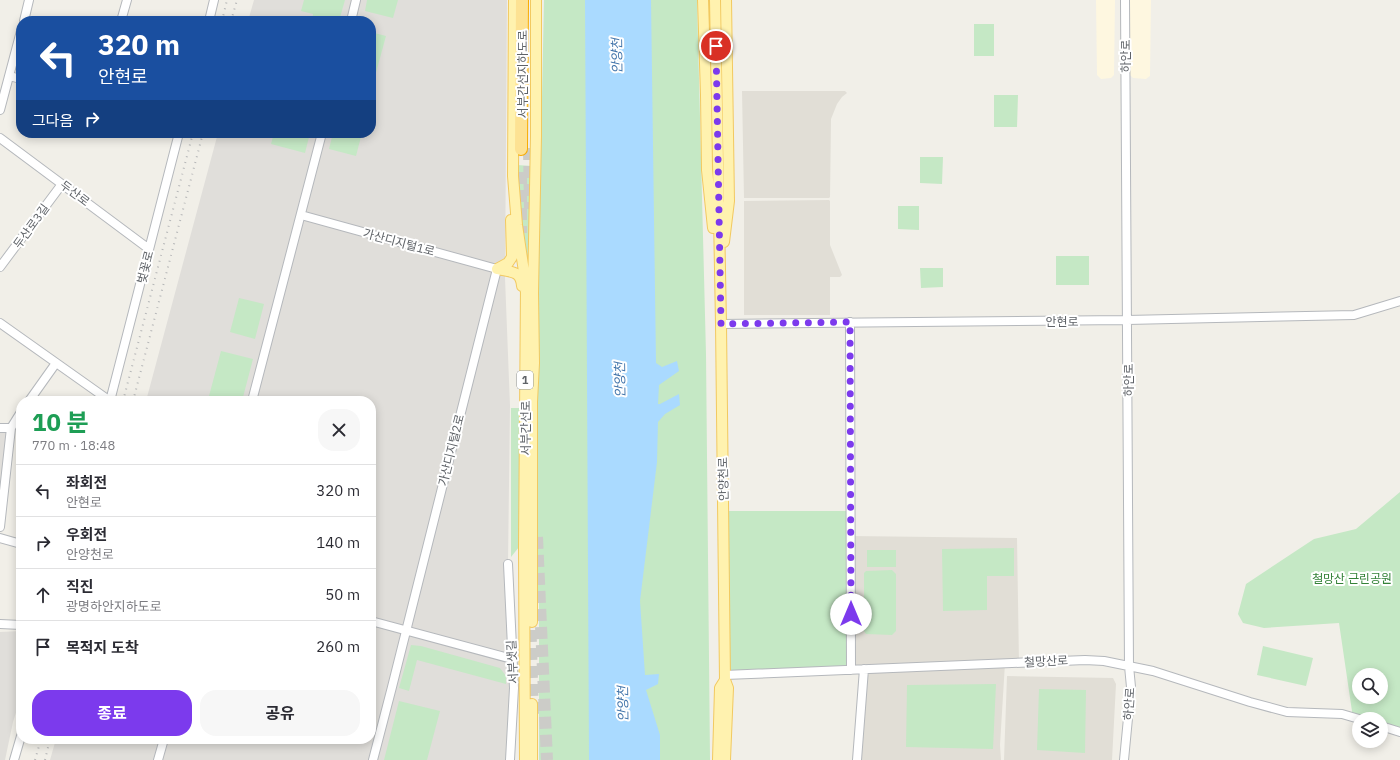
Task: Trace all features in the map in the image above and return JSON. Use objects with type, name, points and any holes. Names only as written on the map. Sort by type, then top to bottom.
[{"type":"highway","name":"서부간선지하도로","points":[[522,0],[525,148],[529,0]]},
{"type":"main road","name":"서부간선로","points":[[514,0],[513,176],[517,225],[526,285],[525,760]]},
{"type":"main road","name":"서부간선로","points":[[532,760],[532,402],[534,363],[536,0]]},
{"type":"main road","points":[[536,136],[542,0]]},
{"type":"main road","points":[[703,0],[707,170],[720,278]]},
{"type":"main road","points":[[715,0],[720,278]]},
{"type":"main road","points":[[720,278],[730,201],[726,0]]},
{"type":"main road","points":[[497,269],[508,263],[512,257],[511,207],[513,176]]},
{"type":"main road","points":[[497,269],[517,274],[522,280],[525,368]]},
{"type":"main road","name":"안양천로","points":[[720,278],[725,678]]},
{"type":"main road","points":[[718,760],[720,688],[725,678]]},
{"type":"main road","points":[[725,678],[728,688],[725,760]]},
{"type":"street","points":[[25,16],[29,0]]},
{"type":"street","points":[[122,16],[127,0]]},
{"type":"street","points":[[210,16],[214,0]]},
{"type":"street","points":[[352,16],[356,0]]},
{"type":"street","name":"하안로","points":[[1124,760],[1131,687],[1129,666],[1125,0]]},
{"type":"street","points":[[0,110],[16,50]]},
{"type":"street","points":[[9,76],[16,78]]},
{"type":"street","name":"두산로","points":[[0,138],[149,249]]},
{"type":"street","name":"벚꽃로","points":[[111,396],[178,138]]},
{"type":"street","points":[[253,396],[321,138]]},
{"type":"street","name":"두산로3길","points":[[0,267],[62,184]]},
{"type":"street","name":"가산디지털1로","points":[[301,215],[497,269]]},
{"type":"street","name":"가산디지털2로","points":[[373,760],[497,269]]},
{"type":"street","name":"안현로","points":[[721,324],[1127,320],[1354,315],[1400,301]]},
{"type":"street","points":[[850,322],[851,670]]},
{"type":"street","points":[[0,323],[103,396]]},
{"type":"street","points":[[36,396],[56,363]]},
{"type":"street","points":[[0,527],[12,428],[16,421]]},
{"type":"street","points":[[0,428],[12,428]]},
{"type":"street","points":[[0,538],[16,543]]},
{"type":"street","name":"서부샛길","points":[[508,564],[514,688],[510,760]]},
{"type":"street","points":[[376,622],[512,659]]},
{"type":"street","points":[[0,624],[16,625]]},
{"type":"street","name":"철망산로","points":[[725,678],[864,669],[1074,660],[1104,661],[1153,671],[1250,702],[1287,712],[1342,714],[1352,717]]},
{"type":"street","points":[[857,760],[864,669]]},
{"type":"street","points":[[1388,728],[1400,732]]},
{"type":"street","points":[[14,760],[19,744]]},
{"type":"street","points":[[158,760],[163,744]]},
{"type":"shaded area","points":[[254,0],[507,0],[505,278],[510,406],[508,564],[512,725],[510,760],[50,760],[55,744],[376,744],[376,396],[147,396],[217,138],[376,138],[376,16],[249,16]]},
{"type":"shaded area","points":[[1096,0],[1115,0],[1114,75],[1111,78],[1101,79],[1097,75]]},
{"type":"shaded area","points":[[1130,0],[1151,0],[1150,76],[1146,79],[1133,78],[1129,74]]},
{"type":"shaded area","points":[[742,91],[845,91],[847,93],[837,104],[831,119],[829,198],[744,198]]},
{"type":"shaded area","points":[[829,200],[830,245],[842,275],[840,277],[830,277],[830,315],[744,315],[744,201]]},
{"type":"shaded area","points":[[11,428],[0,527],[0,430]]},
{"type":"shaded area","points":[[850,536],[1017,538],[1019,664],[1005,663],[1000,745],[1001,760],[857,760],[864,669],[851,670]]},
{"type":"shaded area","points":[[16,631],[16,713],[5,760],[0,760],[0,632]]},
{"type":"shaded area","points":[[1007,676],[1113,678],[1116,684],[1112,760],[1004,760]]},
{"type":"green space","points":[[304,0],[345,0],[340,16],[313,16],[313,14],[301,11]]},
{"type":"green space","points":[[367,0],[398,0],[393,18],[365,11]]},
{"type":"green space","points":[[544,0],[697,0],[706,354],[710,760],[539,760],[539,598],[536,582],[537,341]]},
{"type":"green space","points":[[974,24],[994,24],[994,56],[974,56]]},
{"type":"green space","points":[[376,33],[386,36],[376,73]]},
{"type":"green space","points":[[994,95],[1018,95],[1017,127],[994,127]]},
{"type":"green space","points":[[273,138],[309,138],[305,153],[271,144]]},
{"type":"green space","points":[[332,138],[361,138],[356,156],[329,149]]},
{"type":"green space","points":[[920,157],[943,157],[942,184],[920,183]]},
{"type":"green space","points":[[516,165],[533,166],[528,265],[525,258]]},
{"type":"green space","points":[[898,206],[919,206],[919,230],[898,229]]},
{"type":"green space","points":[[1056,256],[1089,256],[1089,285],[1056,285]]},
{"type":"green space","points":[[920,268],[943,268],[943,287],[921,288]]},
{"type":"green space","points":[[239,298],[264,304],[255,339],[230,332]]},
{"type":"green space","points":[[221,351],[253,359],[243,396],[209,396]]},
{"type":"green space","points":[[511,408],[520,408],[519,547],[511,557]]},
{"type":"green space","name":"철망산 근린공원","points":[[1400,492],[1400,732],[1388,728],[1388,712],[1352,712],[1339,623],[1264,628],[1243,623],[1238,614],[1246,584],[1314,539],[1356,529]]},
{"type":"green space","points":[[723,511],[850,511],[851,670],[725,675]]},
{"type":"green space","points":[[1014,548],[1014,576],[987,576],[987,610],[943,611],[942,549]]},
{"type":"green space","points":[[867,550],[896,550],[896,567],[867,567]]},
{"type":"green space","points":[[892,570],[896,574],[896,631],[892,635],[866,634],[864,631],[864,573],[866,571]]},
{"type":"green space","points":[[411,645],[421,646],[500,668],[506,676],[506,684],[417,660],[409,691],[399,688]]},
{"type":"green space","points":[[1263,646],[1313,658],[1306,686],[1257,675]]},
{"type":"green space","points":[[996,684],[993,749],[906,747],[907,685]]},
{"type":"green space","points":[[1039,689],[1086,690],[1085,753],[1037,750]]},
{"type":"green space","points":[[399,701],[440,711],[427,760],[384,760]]},
{"type":"water","name":"안양천","points":[[585,0],[651,0],[656,363],[662,367],[677,361],[679,371],[659,385],[658,404],[679,394],[680,405],[665,414],[658,422],[657,462],[640,601],[645,675],[659,674],[658,684],[646,690],[660,735],[660,760],[589,760]]},
{"type":"tunnel","points":[[529,148],[530,209]]},
{"type":"tunnel","points":[[521,172],[521,233]]},
{"type":"tunnel","points":[[537,537],[547,760]]},
{"type":"tunnel","points":[[530,612],[533,715]]},
{"type":"railway","points":[[223,16],[227,0]]},
{"type":"railway","points":[[232,16],[237,0]]},
{"type":"railway","points":[[124,396],[192,138]]},
{"type":"railway","points":[[134,396],[202,138]]},
{"type":"railway","points":[[35,760],[40,744]]},
{"type":"railway","points":[[45,760],[49,744]]},
{"type":"route","points":[[716,46],[721,324],[850,322],[851,614]]}]
